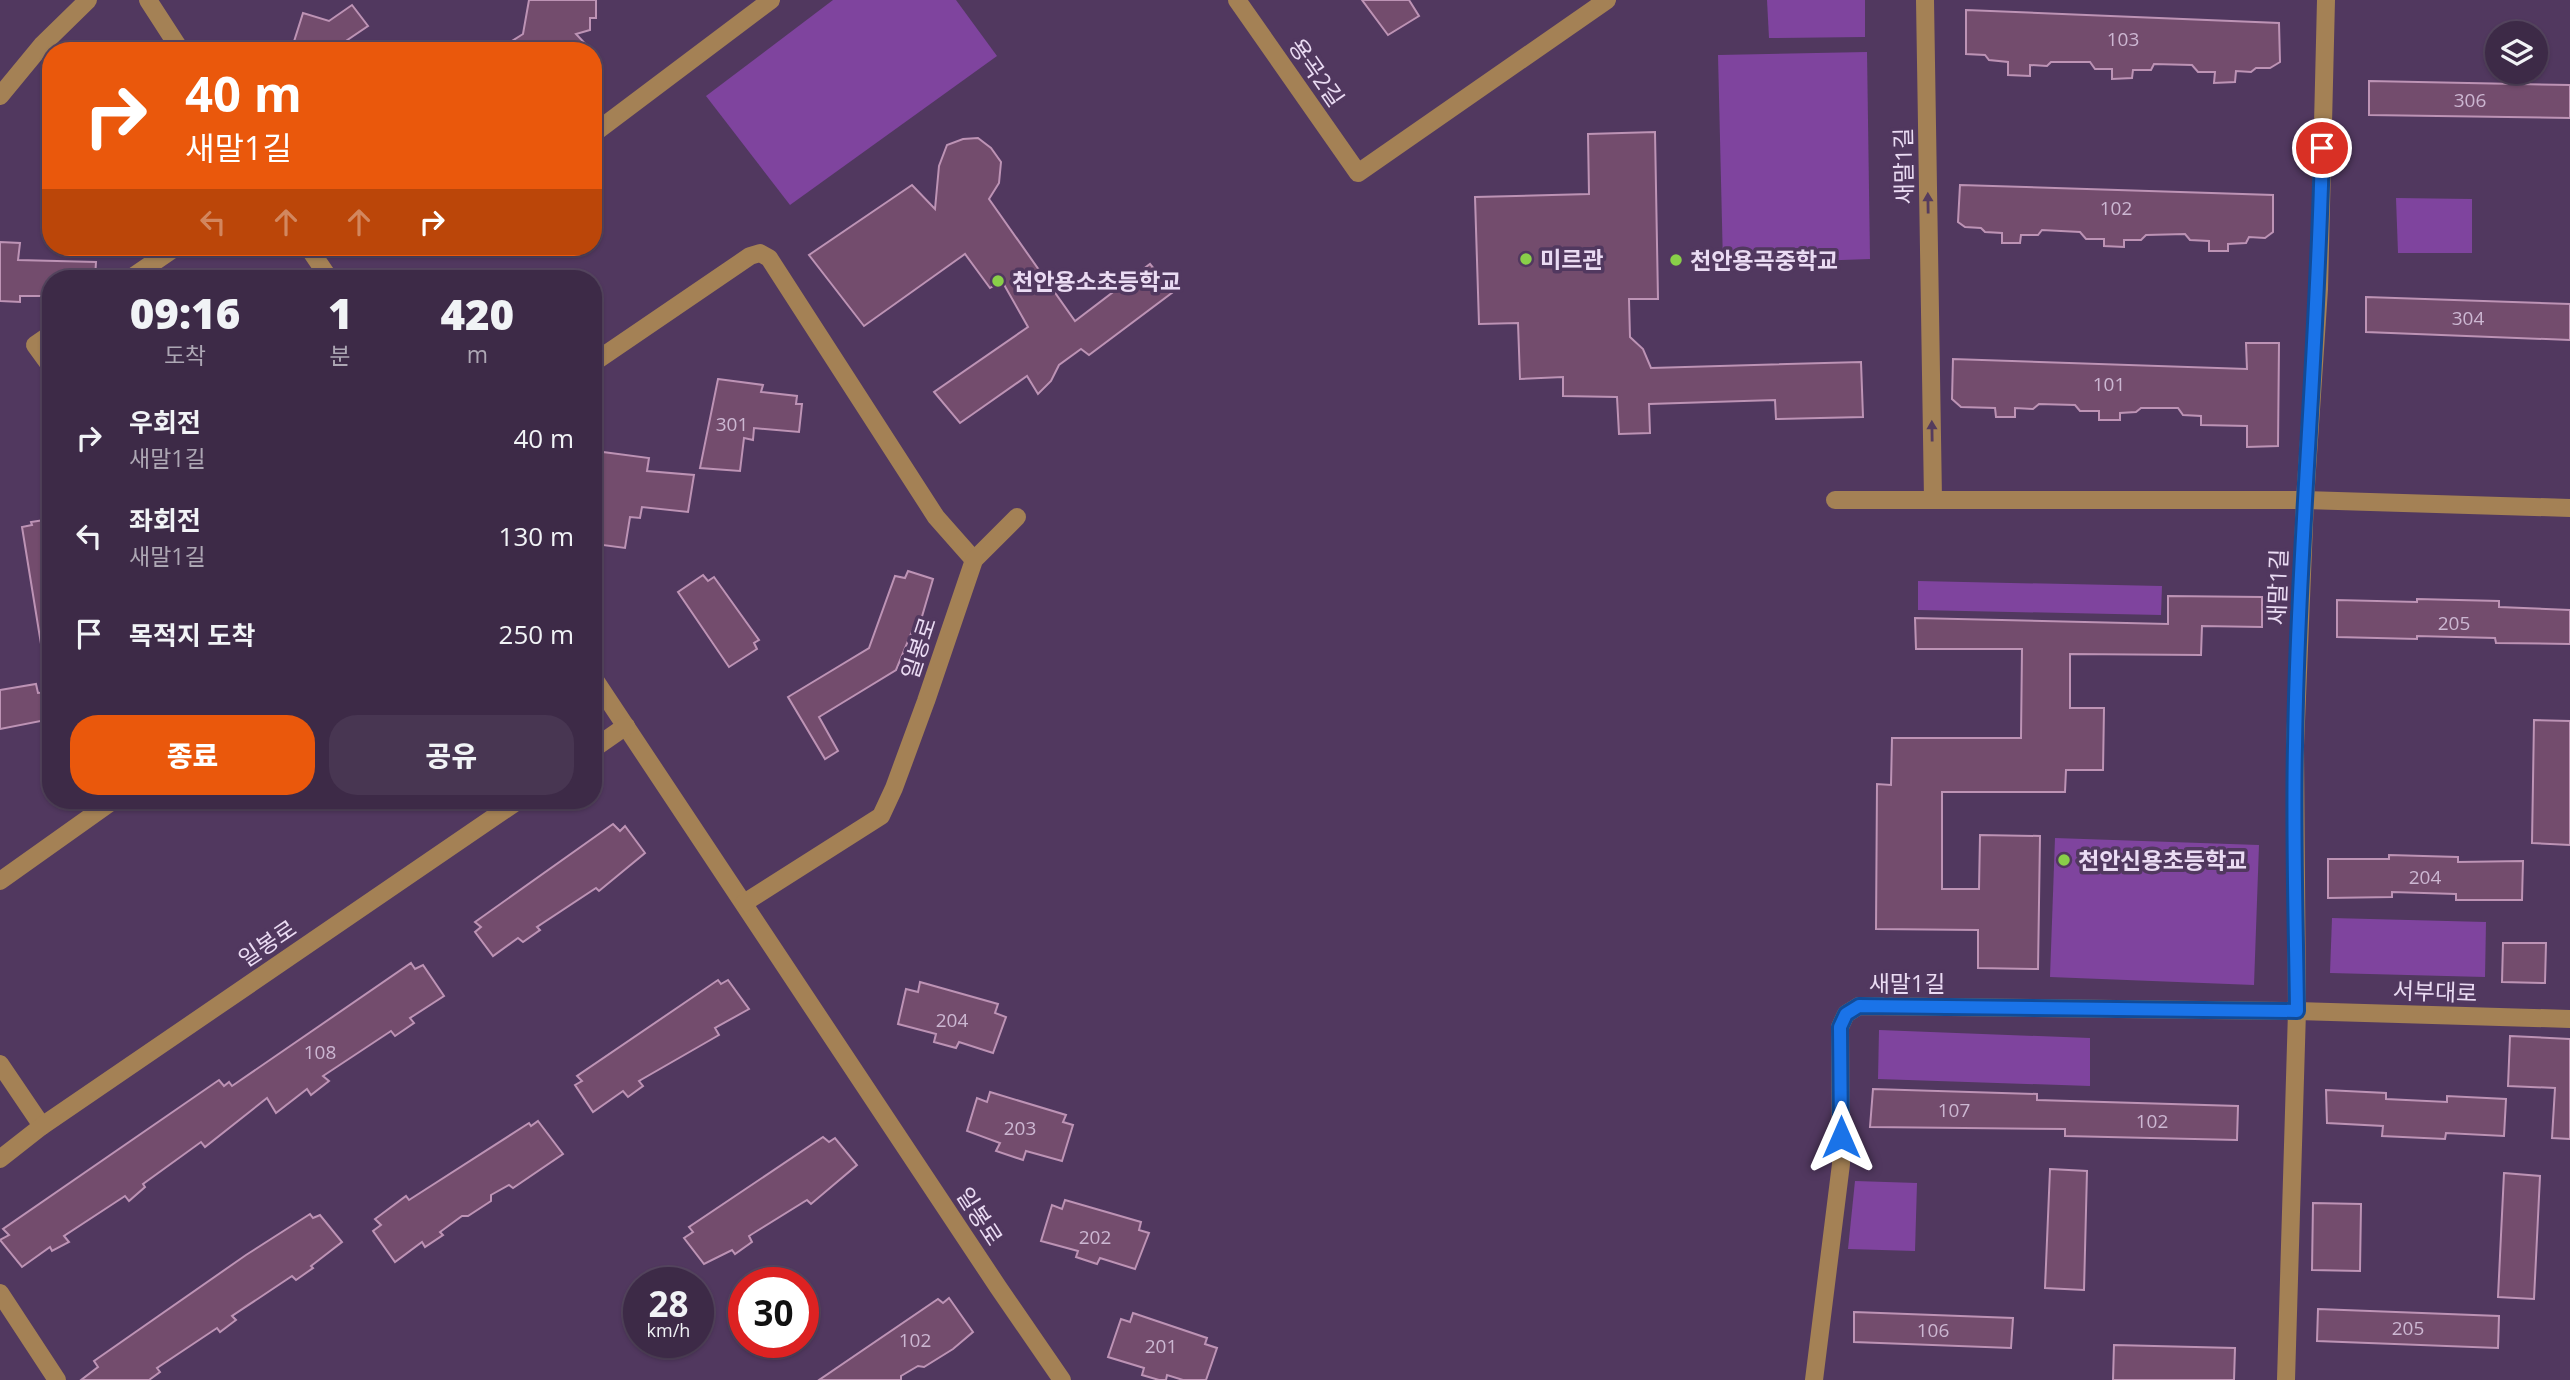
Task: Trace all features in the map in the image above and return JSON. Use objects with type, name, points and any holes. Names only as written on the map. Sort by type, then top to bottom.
[{"type":"street","points":[[45,42],[88,0]]},
{"type":"street","points":[[148,0],[175,42]]},
{"type":"street","points":[[602,127],[771,0]]},
{"type":"street","name":"용곡2길","points":[[1237,0],[1358,173],[1607,0]]},
{"type":"street","name":"새말1길","points":[[1926,0],[1933,499]]},
{"type":"street","name":"새말1길","points":[[2286,1380],[2297,1011],[2295,746],[2305,500],[2319,289],[2326,0]]},
{"type":"street","points":[[0,96],[42,45]]},
{"type":"street","points":[[602,357],[750,256],[760,253],[769,258],[936,517],[974,560],[1017,517]]},
{"type":"street","points":[[143,270],[163,256]]},
{"type":"street","points":[[42,340],[35,345],[42,355]]},
{"type":"street","points":[[1835,500],[2305,500],[2570,508]]},
{"type":"street","name":"일봉로","points":[[744,903],[881,816],[926,701],[974,560]]},
{"type":"street","name":"일봉로","points":[[602,690],[1062,1380]]},
{"type":"street","points":[[602,743],[626,726]]},
{"type":"street","points":[[0,881],[101,809]]},
{"type":"street","name":"일봉로","points":[[0,1159],[42,1126],[506,809]]},
{"type":"street","name":"새말1길","points":[[1814,1380],[1841,1164],[1840,1027],[1846,1014],[1859,1006],[2297,1011]]},
{"type":"street","name":"서부대로","points":[[2297,1011],[2570,1019]]},
{"type":"street","points":[[0,1064],[42,1126]]},
{"type":"street","points":[[0,1293],[57,1380]]},
{"type":"shaded area","points":[[833,0],[956,0],[997,56],[790,205],[706,96]]},
{"type":"shaded area","points":[[1767,0],[1865,0],[1865,37],[1769,38]]},
{"type":"shaded area","points":[[1867,52],[1870,259],[1723,264],[1718,55]]},
{"type":"shaded area","points":[[2396,198],[2472,199],[2472,253],[2398,253]]},
{"type":"shaded area","points":[[1918,581],[2162,586],[2161,615],[1918,610]]},
{"type":"shaded area","points":[[2055,838],[2259,845],[2254,985],[2050,977]]},
{"type":"shaded area","points":[[2332,918],[2486,922],[2485,977],[2330,973]]},
{"type":"shaded area","points":[[1879,1030],[2090,1038],[2090,1086],[1878,1079]]},
{"type":"shaded area","points":[[1855,1181],[1917,1183],[1915,1251],[1848,1249]]},
{"type":"building","points":[[529,0],[596,0],[596,18],[590,18],[590,30],[576,34],[584,42],[510,42],[523,34]]},
{"type":"building","points":[[1362,0],[1409,0],[1419,16],[1388,35]]},
{"type":"building","points":[[352,5],[368,26],[344,42],[294,42],[303,13],[329,21]]},
{"type":"building","points":[[1966,10],[2279,23],[2280,62],[2270,68],[2256,68],[2251,72],[2236,71],[2235,82],[2214,83],[2215,72],[2198,72],[2192,65],[2154,64],[2151,70],[2133,70],[2132,78],[2112,79],[2112,69],[2095,69],[2090,62],[2051,62],[2047,66],[2030,65],[2030,76],[2008,75],[2008,62],[1989,60],[1985,55],[1966,54]]},
{"type":"building","points":[[2369,81],[2570,85],[2570,118],[2369,115]]},
{"type":"building","points":[[1655,132],[1658,299],[1629,299],[1630,337],[1643,349],[1651,368],[1861,362],[1863,417],[1776,419],[1775,400],[1649,404],[1650,433],[1619,434],[1617,397],[1563,396],[1563,377],[1520,379],[1518,323],[1479,324],[1475,197],[1589,194],[1588,134]]},
{"type":"building","points":[[978,138],[991,148],[1001,162],[999,183],[989,199],[1075,321],[1150,264],[1173,292],[1089,355],[1081,349],[1059,365],[1051,381],[1038,394],[1027,376],[960,423],[934,392],[1028,327],[1002,281],[990,288],[965,254],[864,326],[809,255],[912,185],[935,209],[939,166],[947,145],[963,139]]},
{"type":"building","points":[[1960,185],[2273,195],[2273,232],[2265,238],[2249,237],[2246,243],[2228,244],[2228,251],[2209,251],[2209,241],[2190,240],[2185,234],[2146,235],[2141,240],[2124,240],[2124,247],[2104,246],[2104,239],[2086,239],[2080,232],[2042,230],[2038,235],[2021,235],[2020,243],[2002,243],[2002,233],[1965,227],[1958,222]]},
{"type":"building","points":[[0,242],[20,243],[18,260],[96,262],[96,270],[42,270],[42,296],[20,296],[20,302],[0,301]]},
{"type":"building","points":[[2366,297],[2570,304],[2570,340],[2366,332]]},
{"type":"building","points":[[2246,343],[2279,343],[2278,446],[2247,447],[2247,426],[2201,425],[2201,416],[2183,415],[2178,408],[2141,408],[2136,412],[2120,413],[2120,420],[2099,420],[2099,411],[2080,411],[2075,405],[2039,404],[2033,409],[2015,408],[2015,417],[1996,417],[1995,408],[1961,407],[1952,399],[1953,359],[2247,369]]},
{"type":"building","points":[[718,379],[763,385],[761,392],[797,396],[796,404],[802,404],[799,432],[754,428],[753,440],[744,438],[740,471],[700,468]]},
{"type":"building","points":[[603,452],[649,458],[647,471],[694,475],[688,512],[642,507],[640,518],[630,517],[625,548],[602,545]]},
{"type":"building","points":[[42,520],[41,644],[22,527],[32,525],[31,522]]},
{"type":"building","points":[[908,571],[933,579],[918,630],[913,629],[896,670],[819,717],[838,751],[825,759],[788,697],[869,648],[895,576],[905,578]]},
{"type":"building","points":[[703,575],[708,581],[714,577],[759,640],[754,643],[757,649],[729,667],[678,592]]},
{"type":"building","points":[[2168,596],[2262,597],[2262,627],[2202,626],[2201,655],[2070,654],[2070,708],[2104,708],[2103,770],[2066,770],[2065,792],[1942,792],[1942,889],[1979,889],[1980,835],[2040,836],[2038,969],[1978,968],[1978,930],[1876,929],[1877,784],[1891,785],[1892,738],[2021,738],[2022,649],[1916,649],[1915,618],[2168,624]]},
{"type":"building","points":[[2417,599],[2499,601],[2499,607],[2570,610],[2570,644],[2496,643],[2495,638],[2337,637],[2337,600],[2417,602]]},
{"type":"building","points":[[36,684],[38,693],[42,693],[42,721],[0,729],[0,690]]},
{"type":"building","points":[[2534,720],[2570,721],[2570,845],[2532,843]]},
{"type":"building","points":[[613,824],[620,831],[625,826],[645,853],[599,891],[596,888],[537,927],[540,930],[523,942],[518,938],[493,956],[475,932],[481,927],[475,922]]},
{"type":"building","points":[[2389,855],[2458,857],[2458,862],[2523,861],[2522,900],[2456,900],[2456,894],[2392,892],[2392,897],[2328,898],[2328,859],[2389,859]]},
{"type":"building","points":[[2503,943],[2546,943],[2545,983],[2502,982]]},
{"type":"building","points":[[411,963],[415,969],[423,965],[444,996],[410,1018],[414,1023],[395,1036],[391,1031],[323,1076],[329,1081],[311,1095],[307,1089],[276,1113],[267,1098],[205,1147],[201,1142],[143,1184],[145,1187],[129,1201],[125,1196],[64,1236],[69,1242],[52,1251],[50,1247],[22,1267],[0,1240],[9,1235],[3,1229],[219,1080],[224,1086],[229,1082],[232,1086]]},
{"type":"building","points":[[718,980],[721,984],[728,980],[749,1009],[715,1028],[719,1035],[639,1081],[643,1086],[628,1097],[623,1091],[593,1112],[575,1085],[582,1081],[577,1076]]},
{"type":"building","points":[[920,982],[998,1004],[995,1013],[1006,1017],[993,1053],[959,1042],[956,1048],[934,1042],[936,1034],[898,1024],[906,989],[918,992]]},
{"type":"building","points":[[2510,1036],[2570,1039],[2570,1139],[2552,1138],[2555,1088],[2508,1086]]},
{"type":"building","points":[[1873,1089],[2037,1094],[2037,1100],[2238,1106],[2237,1140],[2065,1136],[2065,1129],[1870,1127]]},
{"type":"building","points":[[2326,1090],[2386,1093],[2386,1099],[2447,1102],[2447,1096],[2506,1099],[2504,1136],[2446,1133],[2445,1139],[2382,1136],[2383,1126],[2327,1123]]},
{"type":"building","points":[[990,1092],[1066,1115],[1063,1122],[1073,1125],[1062,1161],[1026,1151],[1023,1160],[996,1151],[1000,1143],[967,1131],[977,1098],[987,1102]]},
{"type":"building","points":[[538,1121],[563,1154],[513,1188],[509,1185],[491,1195],[491,1201],[468,1216],[462,1216],[440,1232],[443,1235],[425,1247],[422,1242],[395,1262],[373,1231],[381,1225],[375,1219],[406,1196],[409,1200],[529,1123],[531,1126]]},
{"type":"building","points":[[823,1137],[829,1142],[835,1138],[857,1165],[811,1204],[807,1200],[749,1236],[752,1242],[735,1254],[732,1250],[704,1264],[684,1238],[693,1232],[689,1227]]},
{"type":"building","points":[[2050,1169],[2087,1171],[2084,1290],[2045,1288]]},
{"type":"building","points":[[2504,1173],[2540,1176],[2534,1299],[2498,1297]]},
{"type":"building","points":[[1065,1200],[1141,1222],[1139,1230],[1149,1233],[1135,1269],[1100,1258],[1097,1264],[1076,1257],[1078,1251],[1041,1241],[1052,1205],[1062,1209]]},
{"type":"building","points":[[2313,1203],[2361,1204],[2360,1271],[2312,1270]]},
{"type":"building","points":[[310,1214],[313,1218],[320,1215],[342,1242],[311,1266],[313,1268],[296,1280],[292,1276],[232,1316],[236,1320],[220,1332],[217,1328],[157,1368],[160,1372],[149,1380],[81,1380],[98,1367],[94,1361],[246,1255]]},
{"type":"building","points":[[949,1298],[973,1332],[953,1349],[924,1367],[918,1366],[901,1376],[901,1380],[819,1380],[938,1299],[943,1303]]},
{"type":"building","points":[[2318,1309],[2499,1316],[2498,1348],[2317,1341]]},
{"type":"building","points":[[1854,1312],[2013,1318],[2011,1348],[1854,1342]]},
{"type":"building","points":[[1133,1313],[1207,1338],[1205,1344],[1217,1348],[1206,1380],[1183,1380],[1167,1375],[1166,1380],[1159,1380],[1142,1375],[1144,1368],[1108,1357],[1121,1319],[1130,1322]]},
{"type":"building","points":[[2114,1345],[2235,1348],[2234,1380],[2113,1380]]},
{"type":"place","name":"미르관","points":[[1526,259]]},
{"type":"place","name":"천안용곡중학교","points":[[1676,260]]},
{"type":"place","name":"천안용소초등학교","points":[[998,281]]},
{"type":"place","name":"천안신용초등학교","points":[[2064,860]]},
{"type":"route","points":[[1841,1137],[1840,1027],[1846,1014],[1859,1006],[2297,1011],[2295,746],[2305,500],[2319,289],[2322,148]]}]
